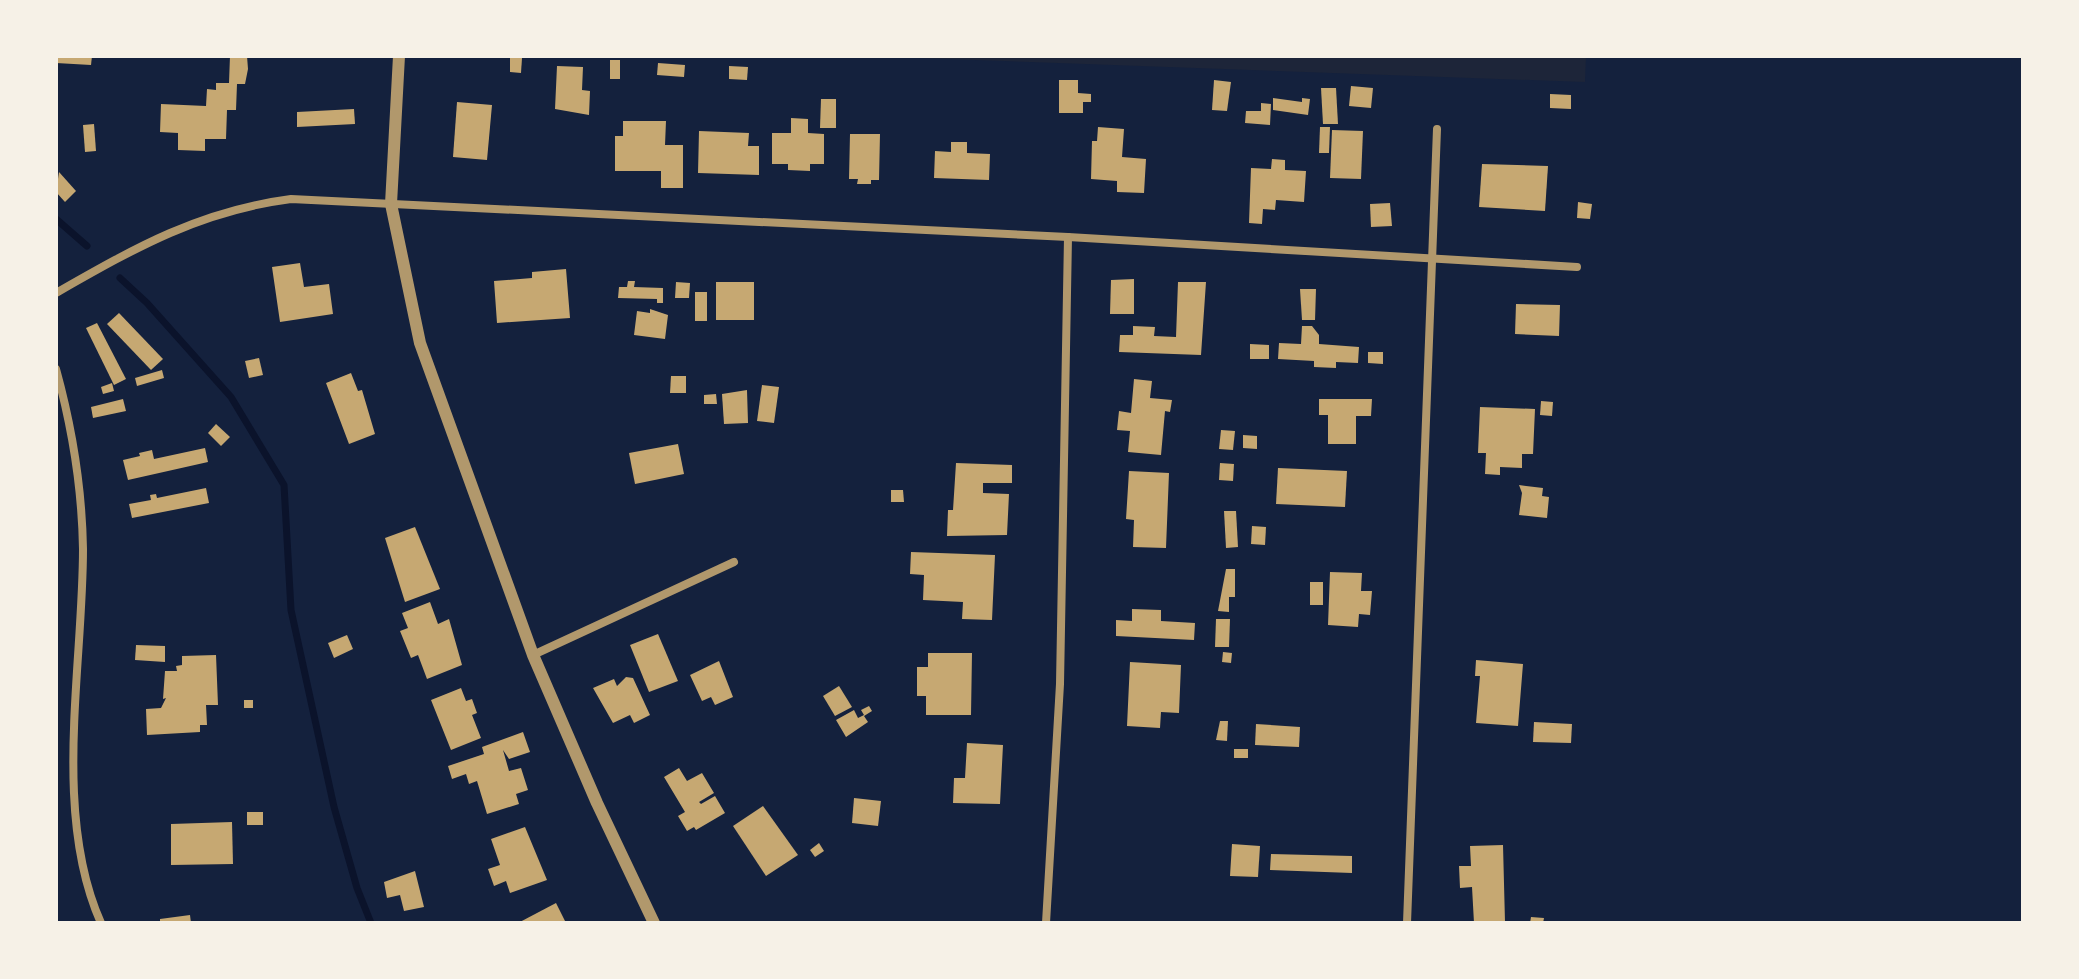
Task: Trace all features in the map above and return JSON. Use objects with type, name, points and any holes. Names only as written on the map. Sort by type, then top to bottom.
[{"type":"street","points":[[399,56],[391,204],[420,343],[533,655],[654,923]]},
{"type":"street","points":[[1407,923],[1437,129]]},
{"type":"street","points":[[56,293],[150,239],[242,205],[291,199],[1068,237],[1577,267]]},
{"type":"street","points":[[1046,923],[1060,684],[1068,237]]},
{"type":"street","points":[[56,369],[78,479],[83,549],[74,810],[81,863],[101,923]]},
{"type":"street","points":[[533,655],[734,562]]},
{"type":"shaded area","points":[[862,56],[1586,56],[1585,82]]},
{"type":"building","points":[[56,56],[92,56],[91,65],[56,63]]},
{"type":"building","points":[[230,56],[247,56],[248,69],[245,84],[237,84],[236,110],[227,110],[226,139],[205,139],[205,151],[178,150],[178,133],[160,132],[161,104],[206,106],[207,89],[216,90],[216,83],[229,83]]},
{"type":"building","points":[[510,57],[522,58],[521,73],[510,72]]},
{"type":"building","points":[[610,60],[620,60],[620,79],[610,79]]},
{"type":"building","points":[[658,63],[685,65],[684,77],[657,75]]},
{"type":"building","points":[[557,66],[583,67],[582,90],[590,91],[589,115],[555,109]]},
{"type":"building","points":[[729,66],[748,67],[747,80],[729,79]]},
{"type":"building","points":[[1059,80],[1078,80],[1078,93],[1091,94],[1091,102],[1083,102],[1083,113],[1059,113]]},
{"type":"building","points":[[1214,80],[1231,82],[1227,111],[1212,110]]},
{"type":"building","points":[[1351,86],[1373,88],[1371,108],[1349,106]]},
{"type":"building","points":[[1321,88],[1336,88],[1338,124],[1323,124]]},
{"type":"building","points":[[1550,94],[1571,95],[1571,109],[1550,108]]},
{"type":"building","points":[[1273,98],[1302,102],[1302,98],[1310,99],[1308,115],[1273,110]]},
{"type":"building","points":[[821,99],[836,99],[836,128],[820,128]]},
{"type":"building","points":[[457,102],[492,105],[487,160],[453,157]]},
{"type":"building","points":[[1261,103],[1271,104],[1270,125],[1245,123],[1246,111],[1261,111]]},
{"type":"building","points":[[354,109],[355,124],[297,127],[297,112]]},
{"type":"building","points":[[791,118],[808,119],[808,133],[824,134],[824,164],[810,164],[810,171],[788,170],[788,164],[772,164],[772,133],[791,133]]},
{"type":"building","points":[[623,121],[666,121],[665,145],[683,145],[683,188],[661,188],[661,171],[615,171],[615,136],[623,136]]},
{"type":"building","points":[[94,124],[96,151],[85,152],[83,125]]},
{"type":"building","points":[[1098,127],[1124,129],[1122,157],[1146,159],[1144,193],[1117,192],[1117,181],[1091,179],[1092,141],[1097,141]]},
{"type":"building","points":[[1320,127],[1330,127],[1329,153],[1319,153]]},
{"type":"building","points":[[1332,130],[1363,131],[1361,179],[1330,178]]},
{"type":"building","points":[[699,131],[749,133],[748,146],[759,146],[759,175],[698,173]]},
{"type":"building","points":[[850,134],[880,134],[879,180],[871,180],[871,184],[857,184],[858,179],[849,179]]},
{"type":"building","points":[[951,142],[967,142],[967,153],[990,154],[989,180],[934,178],[935,151],[951,152]]},
{"type":"building","points":[[1272,159],[1285,160],[1285,170],[1306,171],[1304,202],[1276,200],[1275,210],[1263,209],[1262,224],[1249,223],[1251,168],[1271,169]]},
{"type":"building","points":[[1482,164],[1548,166],[1545,211],[1479,207]]},
{"type":"building","points":[[59,172],[76,191],[65,202],[56,192]]},
{"type":"building","points":[[1578,202],[1592,204],[1590,219],[1577,218]]},
{"type":"building","points":[[1390,203],[1392,226],[1371,227],[1370,204]]},
{"type":"building","points":[[300,263],[304,287],[329,284],[333,314],[280,322],[272,267]]},
{"type":"building","points":[[566,269],[570,318],[497,323],[494,281],[532,278],[532,272]]},
{"type":"building","points":[[1134,279],[1134,314],[1110,314],[1111,280]]},
{"type":"building","points":[[628,281],[635,281],[634,287],[663,288],[663,303],[657,303],[657,299],[618,298],[619,287],[627,287]]},
{"type":"building","points":[[676,282],[690,283],[689,298],[675,298]]},
{"type":"building","points":[[716,282],[754,282],[754,320],[716,320]]},
{"type":"building","points":[[1178,282],[1206,282],[1201,355],[1119,352],[1120,335],[1133,335],[1133,326],[1155,327],[1154,336],[1176,337]]},
{"type":"building","points":[[1300,289],[1316,289],[1315,320],[1302,320]]},
{"type":"building","points":[[695,292],[707,292],[707,321],[695,321]]},
{"type":"building","points":[[1516,304],[1560,305],[1559,336],[1515,334]]},
{"type":"building","points":[[650,309],[668,315],[665,339],[634,335],[637,311],[650,313]]},
{"type":"building","points":[[119,313],[163,359],[151,370],[107,324]]},
{"type":"building","points":[[97,323],[126,379],[114,385],[86,328]]},
{"type":"building","points":[[1302,326],[1312,326],[1319,335],[1319,344],[1359,347],[1358,363],[1336,362],[1336,368],[1314,367],[1314,361],[1278,359],[1279,343],[1301,344]]},
{"type":"building","points":[[1250,344],[1269,345],[1269,359],[1250,359]]},
{"type":"building","points":[[1368,352],[1383,352],[1383,364],[1368,363]]},
{"type":"building","points":[[259,358],[263,375],[249,378],[245,361]]},
{"type":"building","points":[[162,370],[164,378],[137,386],[135,378]]},
{"type":"building","points":[[351,373],[358,391],[362,390],[375,434],[349,444],[326,383]]},
{"type":"building","points":[[671,376],[686,376],[686,393],[670,393]]},
{"type":"building","points":[[1134,379],[1152,381],[1150,398],[1172,400],[1170,412],[1165,411],[1161,455],[1128,452],[1130,431],[1117,430],[1119,411],[1131,413]]},
{"type":"building","points":[[112,383],[114,391],[103,394],[101,387]]},
{"type":"building","points":[[762,385],[779,387],[774,423],[757,421]]},
{"type":"building","points":[[747,390],[748,423],[724,424],[722,394]]},
{"type":"building","points":[[716,394],[717,404],[704,404],[704,395]]},
{"type":"building","points":[[123,399],[126,411],[93,418],[91,407]]},
{"type":"building","points":[[1319,399],[1372,399],[1371,416],[1356,416],[1356,444],[1328,444],[1328,415],[1319,415]]},
{"type":"building","points":[[1541,401],[1553,402],[1552,416],[1540,415]]},
{"type":"building","points":[[1480,407],[1535,409],[1533,454],[1522,454],[1522,468],[1500,467],[1500,475],[1485,474],[1486,453],[1478,453]]},
{"type":"building","points":[[216,424],[230,437],[221,446],[208,433]]},
{"type":"building","points":[[1221,430],[1235,431],[1233,450],[1219,449]]},
{"type":"building","points":[[1243,435],[1257,436],[1257,449],[1243,448]]},
{"type":"building","points":[[678,444],[684,474],[635,484],[629,453]]},
{"type":"building","points":[[205,448],[208,462],[128,480],[123,460],[140,456],[139,453],[152,450],[154,459]]},
{"type":"building","points":[[956,463],[1012,465],[1012,483],[983,483],[983,493],[1009,494],[1007,535],[947,536],[948,510],[953,510]]},
{"type":"building","points":[[1220,463],[1234,464],[1233,481],[1219,480]]},
{"type":"building","points":[[1278,468],[1347,471],[1345,507],[1276,504]]},
{"type":"building","points":[[1129,471],[1169,473],[1166,548],[1133,547],[1134,520],[1126,519]]},
{"type":"building","points":[[1519,485],[1543,488],[1542,496],[1549,497],[1547,518],[1519,515],[1522,493]]},
{"type":"building","points":[[206,488],[209,503],[132,518],[129,504],[151,500],[150,495],[156,494],[157,498]]},
{"type":"building","points":[[891,490],[903,490],[904,502],[891,502]]},
{"type":"building","points":[[1224,511],[1236,511],[1238,547],[1226,548]]},
{"type":"building","points":[[1252,526],[1266,527],[1265,545],[1251,544]]},
{"type":"building","points":[[415,527],[440,589],[405,602],[385,538]]},
{"type":"building","points":[[911,552],[995,555],[992,620],[962,619],[963,602],[923,600],[924,575],[910,574]]},
{"type":"building","points":[[1226,569],[1235,569],[1235,597],[1229,597],[1229,612],[1218,611]]},
{"type":"building","points":[[1330,572],[1362,573],[1361,591],[1372,591],[1370,615],[1359,614],[1358,627],[1328,625]]},
{"type":"building","points":[[1310,582],[1323,582],[1323,605],[1310,605]]},
{"type":"building","points":[[430,602],[438,624],[449,619],[462,665],[427,679],[418,655],[411,658],[400,631],[408,628],[402,613]]},
{"type":"building","points":[[1132,609],[1161,610],[1161,621],[1195,623],[1194,640],[1116,636],[1116,620],[1132,621]]},
{"type":"building","points":[[1216,619],[1230,619],[1229,647],[1215,647]]},
{"type":"building","points":[[658,634],[678,681],[649,692],[630,645]]},
{"type":"building","points":[[347,635],[353,649],[334,658],[328,643]]},
{"type":"building","points":[[136,645],[165,646],[165,662],[135,660]]},
{"type":"building","points":[[1223,652],[1232,653],[1231,663],[1222,662]]},
{"type":"building","points":[[928,653],[972,653],[971,715],[926,715],[926,696],[917,696],[917,667],[928,667]]},
{"type":"building","points":[[216,655],[218,705],[206,705],[207,725],[200,725],[200,732],[147,735],[146,709],[161,708],[166,698],[163,699],[165,671],[177,671],[176,666],[182,665],[182,656]]},
{"type":"building","points":[[1476,660],[1523,664],[1518,726],[1476,723],[1480,676],[1475,676]]},
{"type":"building","points":[[719,661],[733,697],[715,705],[711,697],[702,701],[690,675]]},
{"type":"building","points":[[1130,662],[1181,665],[1179,713],[1161,712],[1160,728],[1127,726]]},
{"type":"building","points":[[626,677],[633,678],[650,715],[634,723],[630,715],[613,723],[593,688],[614,679],[617,686]]},
{"type":"building","points":[[839,686],[852,707],[835,716],[823,696]]},
{"type":"building","points":[[461,688],[466,701],[472,699],[477,713],[472,715],[481,738],[451,750],[431,700]]},
{"type":"building","points":[[244,700],[253,700],[253,708],[244,708]]},
{"type":"building","points":[[869,706],[872,711],[864,716],[868,722],[846,737],[836,720],[854,710],[858,718],[864,715],[861,710]]},
{"type":"building","points":[[1220,721],[1228,721],[1227,741],[1216,740]]},
{"type":"building","points":[[1534,722],[1572,724],[1571,743],[1533,742]]},
{"type":"building","points":[[1256,724],[1300,727],[1299,747],[1255,745]]},
{"type":"building","points":[[523,732],[530,752],[509,759],[503,750],[509,771],[521,768],[528,790],[516,794],[519,804],[487,814],[477,781],[469,784],[466,774],[452,779],[448,766],[484,754],[482,747]]},
{"type":"building","points":[[967,743],[1003,745],[1000,804],[953,803],[954,778],[965,778]]},
{"type":"building","points":[[1234,749],[1248,749],[1248,758],[1234,758]]},
{"type":"building","points":[[679,768],[687,781],[702,773],[714,793],[699,802],[701,804],[715,796],[725,813],[696,830],[694,827],[687,831],[678,816],[685,812],[664,777]]},
{"type":"building","points":[[854,798],[881,801],[878,826],[852,823]]},
{"type":"building","points":[[763,806],[798,855],[766,876],[733,826]]},
{"type":"building","points":[[247,812],[263,812],[263,825],[247,825]]},
{"type":"building","points":[[232,822],[233,864],[171,865],[171,824]]},
{"type":"building","points":[[525,827],[547,880],[510,893],[506,881],[494,886],[488,869],[500,865],[491,839]]},
{"type":"building","points":[[819,843],[824,851],[815,857],[810,850]]},
{"type":"building","points":[[1232,844],[1260,846],[1258,877],[1230,876]]},
{"type":"building","points":[[1503,845],[1505,922],[1474,923],[1472,887],[1460,888],[1459,866],[1471,866],[1470,846]]},
{"type":"building","points":[[1271,854],[1352,856],[1352,873],[1270,870]]},
{"type":"building","points":[[415,871],[424,907],[404,911],[400,895],[387,898],[384,882]]},
{"type":"building","points":[[556,903],[566,923],[518,923]]},
{"type":"building","points":[[190,915],[191,923],[160,923],[160,919]]},
{"type":"building","points":[[1531,917],[1544,918],[1543,923],[1530,923]]},
{"type":"waterway","points":[[56,219],[87,246]]},
{"type":"waterway","points":[[120,278],[147,303],[231,397],[284,485],[291,610],[334,807],[357,888],[371,923]]}]
